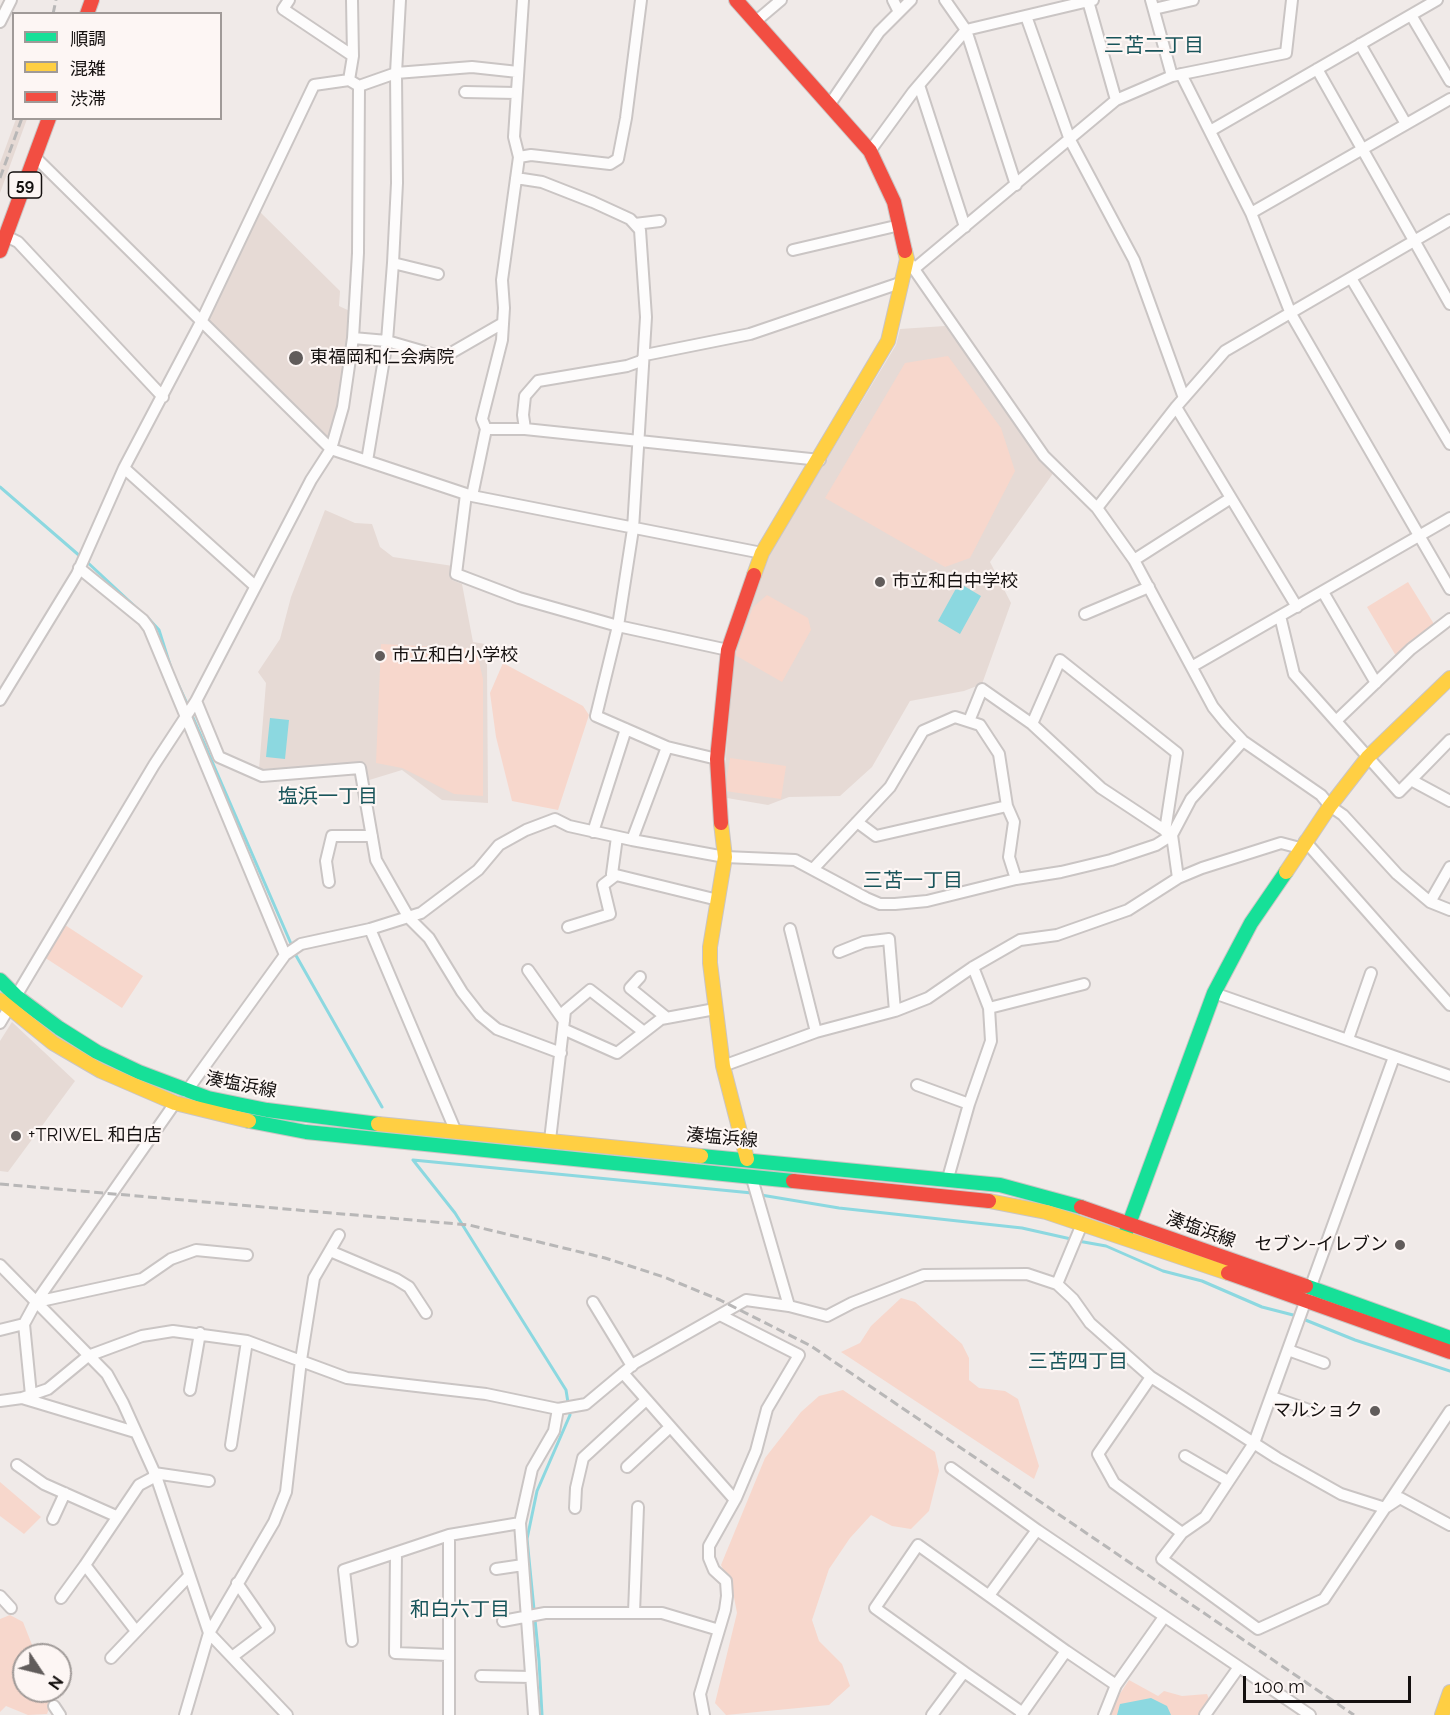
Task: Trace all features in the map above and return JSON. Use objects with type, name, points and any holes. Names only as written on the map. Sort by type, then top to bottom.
[{"type":"main road","points":[[736,0],[870,151],[894,202],[911,264],[900,284],[888,341],[820,460],[762,553],[728,650],[717,759],[717,794],[725,857],[710,947],[723,1066],[747,1159]]},
{"type":"main road","name":"59","points":[[0,251],[48,120]]},
{"type":"main road","points":[[1125,1237],[1128,1222],[1214,993],[1251,922],[1330,806],[1368,757],[1450,678]]},
{"type":"main road","name":"湊塩浜線","points":[[0,980],[8,1002],[53,1042],[100,1071],[175,1103],[242,1121],[306,1132],[751,1175],[996,1202],[1082,1224],[1450,1338]]},
{"type":"main road","name":"湊塩浜線","points":[[8,1002],[97,1052],[186,1092],[267,1110],[456,1132],[948,1178],[1000,1185],[1051,1197],[1128,1222],[1450,1352]]},
{"type":"main road","points":[[1442,1715],[1450,1692]]},
{"type":"street","points":[[1,16],[11,0]]},
{"type":"street","points":[[289,0],[283,9],[353,56]]},
{"type":"street","points":[[0,1023],[8,1002],[196,701],[255,586],[331,448],[343,407],[353,338],[358,254],[352,0]]},
{"type":"street","points":[[368,461],[387,341],[393,263],[397,183],[396,73],[400,0]]},
{"type":"street","points":[[523,0],[514,137],[519,157],[502,280],[502,340],[483,419],[486,429],[469,495],[456,574],[519,598],[618,626],[728,650]]},
{"type":"street","points":[[519,157],[531,155],[610,164],[618,159],[626,118],[640,0]]},
{"type":"street","points":[[755,22],[781,0]]},
{"type":"street","points":[[893,0],[899,12]]},
{"type":"street","points":[[830,104],[879,32],[911,0]]},
{"type":"street","points":[[945,0],[966,30],[1016,185]]},
{"type":"street","points":[[1193,0],[1153,5],[1177,75],[1210,131],[1251,213],[1291,314],[1418,538],[1450,589]]},
{"type":"street","points":[[1292,0],[1286,53],[1177,75],[1116,100],[965,227],[911,264],[1044,456],[1097,508],[1134,560],[1213,707],[1244,741],[1321,795],[1330,806],[1343,815],[1397,874],[1430,902],[1450,910]]},
{"type":"street","points":[[1210,131],[1437,0]]},
{"type":"street","points":[[870,151],[919,85],[966,30],[1091,1],[1116,100]]},
{"type":"street","points":[[1411,15],[1450,81]]},
{"type":"street","points":[[1026,16],[1070,140],[1134,260],[1180,402],[1231,498],[1297,607]]},
{"type":"street","points":[[1360,44],[1406,124]]},
{"type":"street","points":[[0,700],[79,568],[124,468],[164,397],[314,85],[354,83],[396,73],[472,67],[518,72]]},
{"type":"street","points":[[1317,69],[1450,304]]},
{"type":"street","points":[[919,85],[965,227]]},
{"type":"street","points":[[465,92],[516,93]]},
{"type":"street","points":[[1251,213],[1450,99]]},
{"type":"street","points":[[35,157],[331,448],[469,495],[762,553]]},
{"type":"street","points":[[516,178],[542,182],[577,195],[630,219],[640,230],[646,317],[633,529],[618,626],[596,716],[667,747],[717,759]]},
{"type":"street","points":[[1097,508],[1180,402],[1225,351],[1450,220]]},
{"type":"street","points":[[635,224],[660,221]]},
{"type":"street","points":[[793,250],[900,225]]},
{"type":"street","points":[[6,236],[18,242],[164,397]]},
{"type":"street","points":[[393,263],[438,274]]},
{"type":"street","points":[[1351,278],[1450,444]]},
{"type":"street","points":[[525,429],[523,415],[525,396],[538,381],[627,366],[641,361],[645,355],[750,334],[900,284]]},
{"type":"street","points":[[353,338],[387,341],[439,356],[451,352],[503,323]]},
{"type":"street","points":[[486,429],[525,429],[820,460]]},
{"type":"street","points":[[124,468],[255,586]]},
{"type":"street","points":[[1134,560],[1231,498]]},
{"type":"street","points":[[1193,666],[1450,518]]},
{"type":"street","points":[[79,568],[143,620],[285,955]]},
{"type":"street","points":[[1085,614],[1149,586]]},
{"type":"street","points":[[1323,592],[1376,682]]},
{"type":"street","points":[[1280,616],[1294,674],[1399,792],[1450,740]]},
{"type":"street","points":[[1336,721],[1411,648],[1450,619]]},
{"type":"street","points":[[1032,724],[1060,660],[1177,753],[1169,833],[1178,878]]},
{"type":"street","points":[[969,721],[982,689],[1032,724],[1101,788],[1169,833]]},
{"type":"street","points":[[196,701],[219,757],[262,776],[360,768],[376,860],[409,918],[429,938],[462,992],[480,1015],[497,1029],[561,1053]]},
{"type":"street","points":[[813,869],[890,787],[923,731],[955,717],[980,725],[999,754],[1007,806],[1014,822],[1009,858],[1016,879]]},
{"type":"street","points":[[592,831],[626,729]]},
{"type":"street","points":[[186,1092],[285,955],[302,944],[370,929],[421,914],[478,870],[499,845],[526,830],[555,819],[569,826],[617,837],[725,857],[795,860],[880,904],[927,901],[1016,879],[1061,872],[1111,860],[1156,845],[1169,833],[1191,800],[1244,741]]},
{"type":"street","points":[[632,840],[667,747]]},
{"type":"street","points":[[1411,780],[1450,801]]},
{"type":"street","points":[[857,822],[876,836],[1007,806]]},
{"type":"street","points":[[329,882],[326,861],[332,836],[372,836]]},
{"type":"street","points":[[617,837],[612,874],[718,900]]},
{"type":"street","points":[[723,1066],[816,1032],[895,1011],[928,998],[973,967],[1020,940],[1058,935],[1128,910],[1178,878],[1281,843],[1303,845],[1450,1005]]},
{"type":"street","points":[[1430,902],[1450,867]]},
{"type":"street","points":[[568,927],[610,914],[603,885],[616,875]]},
{"type":"street","points":[[370,929],[456,1132]]},
{"type":"street","points":[[790,929],[816,1032]]},
{"type":"street","points":[[839,952],[864,942],[889,939],[895,1011]]},
{"type":"street","points":[[948,1178],[969,1104],[992,1041],[989,1008],[973,967]]},
{"type":"street","points":[[528,969],[563,1025],[617,1053],[660,1019],[715,1009]]},
{"type":"street","points":[[1348,1039],[1371,973]]},
{"type":"street","points":[[640,977],[630,988],[667,1018]]},
{"type":"street","points":[[989,1008],[1084,984]]},
{"type":"street","points":[[550,1140],[565,1011],[590,990],[644,1032]]},
{"type":"street","points":[[1214,993],[1450,1076]]},
{"type":"street","points":[[1394,1057],[1254,1443],[1205,1517],[1182,1533],[1162,1558],[1258,1629],[1324,1599],[1450,1411]]},
{"type":"street","points":[[917,1085],[969,1104]]},
{"type":"street","points":[[27,1397],[24,1324],[36,1302],[175,1103]]},
{"type":"street","points":[[751,1175],[789,1306]]},
{"type":"street","points":[[1057,1284],[1082,1224]]},
{"type":"street","points":[[185,1715],[209,1633],[274,1522],[286,1492],[301,1360],[315,1278],[339,1235]]},
{"type":"street","points":[[36,1302],[142,1279],[171,1259],[196,1250],[247,1255]]},
{"type":"street","points":[[330,1251],[402,1283],[418,1298],[426,1313]]},
{"type":"street","points":[[0,1265],[107,1374],[155,1475],[209,1633],[287,1715]]},
{"type":"street","points":[[0,1401],[27,1397],[48,1389],[88,1356],[142,1336],[173,1331],[247,1341],[347,1378],[486,1394],[558,1409],[585,1404],[627,1370],[746,1300],[789,1306],[827,1316],[852,1303],[924,1275],[1027,1274],[1057,1284],[1073,1299],[1090,1323],[1151,1377],[1254,1443],[1341,1494],[1385,1508]]},
{"type":"street","points":[[593,1302],[627,1370],[646,1400],[735,1500]]},
{"type":"street","points":[[704,1715],[700,1694],[725,1610],[726,1581],[714,1570],[708,1558],[709,1546],[735,1500],[756,1451],[767,1409],[799,1355],[720,1314]]},
{"type":"street","points":[[0,1330],[24,1324]]},
{"type":"street","points":[[190,1390],[200,1333]]},
{"type":"street","points":[[231,1445],[247,1341]]},
{"type":"street","points":[[1288,1350],[1324,1363]]},
{"type":"street","points":[[1151,1377],[1098,1454],[1114,1483],[1182,1533]]},
{"type":"street","points":[[27,1397],[135,1432]]},
{"type":"street","points":[[1272,1397],[1312,1411]]},
{"type":"street","points":[[575,1508],[576,1488],[583,1458],[646,1400]]},
{"type":"street","points":[[534,1715],[531,1677],[533,1617],[520,1523],[532,1469],[554,1431],[558,1409]]},
{"type":"street","points":[[627,1467],[670,1427]]},
{"type":"street","points":[[1185,1456],[1228,1481]]},
{"type":"street","points":[[17,1465],[44,1484],[116,1516]]},
{"type":"street","points":[[951,1468],[1037,1530],[1310,1715]]},
{"type":"street","points":[[61,1598],[139,1485],[155,1475],[209,1481]]},
{"type":"street","points":[[53,1519],[65,1493]]},
{"type":"street","points":[[1385,1508],[1400,1498],[1450,1525]]},
{"type":"street","points":[[634,1613],[638,1507]]},
{"type":"street","points":[[352,1641],[344,1570],[449,1535],[520,1523]]},
{"type":"street","points":[[990,1594],[1037,1530]]},
{"type":"street","points":[[449,1535],[449,1715]]},
{"type":"street","points":[[1066,1651],[1022,1714],[875,1608],[918,1545],[1116,1685]]},
{"type":"street","points":[[396,1553],[395,1653],[448,1655]]},
{"type":"street","points":[[496,1569],[524,1564]]},
{"type":"street","points":[[85,1565],[136,1631]]},
{"type":"street","points":[[111,1658],[189,1576]]},
{"type":"street","points":[[232,1657],[269,1629],[237,1584]]},
{"type":"street","points":[[0,1596],[11,1608]]},
{"type":"street","points":[[503,1621],[533,1617],[662,1613],[719,1630]]},
{"type":"street","points":[[1104,1715],[1116,1685],[1164,1617]]},
{"type":"street","points":[[1205,1715],[1239,1667]]},
{"type":"street","points":[[932,1715],[964,1672]]},
{"type":"street","points":[[481,1676],[531,1677]]},
{"type":"shaded area","points":[[16,120],[27,120],[0,193],[0,163]]},
{"type":"shaded area","name":"東福岡和仁会病院","points":[[258,210],[340,291],[339,306],[352,312],[340,397],[329,443],[208,319]]},
{"type":"shaded area","name":"市立和白中学校","points":[[945,326],[1011,414],[1038,459],[1054,472],[990,562],[1011,603],[982,684],[964,691],[910,701],[872,767],[840,796],[789,797],[768,805],[727,798],[723,794],[734,653],[770,553],[896,345],[900,329]]},
{"type":"shaded area","points":[[948,356],[1001,428],[1015,471],[970,558],[945,567],[825,498],[905,363]]},
{"type":"shaded area","name":"市立和白小学校","points":[[325,510],[355,523],[372,524],[380,547],[393,557],[453,566],[452,580],[462,584],[473,642],[503,647],[503,658],[492,654],[487,664],[488,803],[442,800],[402,770],[366,781],[364,766],[259,769],[266,683],[258,672],[280,639],[291,597]]},
{"type":"shaded area","points":[[1408,582],[1434,624],[1396,656],[1367,607]]},
{"type":"shaded area","points":[[767,595],[808,618],[811,630],[782,682],[735,655],[753,607]]},
{"type":"shaded area","points":[[381,644],[476,649],[483,679],[483,796],[454,794],[402,768],[376,763]]},
{"type":"shaded area","points":[[503,663],[583,706],[589,715],[558,810],[512,801],[496,737],[490,693]]},
{"type":"shaded area","points":[[730,758],[786,766],[781,799],[725,791]]},
{"type":"shaded area","points":[[65,925],[143,976],[122,1008],[44,957]]},
{"type":"shaded area","points":[[12,1022],[75,1081],[8,1172],[0,1171],[0,1041]]},
{"type":"shaded area","points":[[901,1298],[915,1302],[962,1344],[969,1358],[969,1380],[979,1388],[1005,1391],[1018,1399],[1039,1466],[1034,1479],[841,1352],[860,1343],[871,1326]]},
{"type":"shaded area","points":[[843,1390],[935,1452],[939,1471],[929,1511],[911,1529],[892,1526],[871,1515],[850,1538],[829,1569],[812,1620],[819,1641],[842,1664],[850,1686],[829,1705],[726,1715],[715,1703],[737,1613],[733,1592],[721,1565],[765,1458],[801,1412],[819,1396]]},
{"type":"shaded area","points":[[0,1482],[41,1517],[24,1534],[0,1516]]},
{"type":"shaded area","points":[[10,1615],[23,1622],[31,1643],[12,1643],[12,1703],[51,1703],[47,1714],[28,1715],[6,1706],[0,1712],[0,1619]]},
{"type":"shaded area","points":[[1129,1680],[1158,1696],[1164,1691],[1182,1696],[1207,1694],[1209,1699],[1199,1715],[1110,1715],[1117,1698]]},
{"type":"water","points":[[959,583],[981,596],[960,634],[938,621]]},
{"type":"water","points":[[270,718],[289,720],[285,759],[266,757]]},
{"type":"water","points":[[1151,1698],[1167,1706],[1171,1715],[1117,1715],[1120,1704]]},
{"type":"waterway","points":[[0,487],[81,557]]},
{"type":"waterway","points":[[86,561],[143,614]]},
{"type":"waterway","points":[[148,618],[159,630],[171,668]]},
{"type":"waterway","points":[[176,680],[188,706]]},
{"type":"waterway","points":[[191,713],[292,946]]},
{"type":"waterway","points":[[294,952],[382,1107]]},
{"type":"waterway","points":[[413,1160],[752,1193]]},
{"type":"waterway","points":[[413,1160],[455,1213],[566,1390],[570,1415],[537,1491],[527,1539],[542,1715]]},
{"type":"waterway","points":[[761,1195],[839,1208],[1022,1228],[1071,1239]]},
{"type":"waterway","points":[[1078,1241],[1106,1246],[1163,1271],[1202,1281],[1262,1307],[1297,1316]]},
{"type":"waterway","points":[[1303,1319],[1355,1340],[1450,1371]]},
{"type":"railway","points":[[53,12],[56,0]]},
{"type":"railway","points":[[0,178],[21,120]]},
{"type":"railway","points":[[0,1184],[469,1225],[605,1258],[664,1277],[720,1300],[811,1346],[1354,1715]]},
{"type":"traffic: fast","points":[[1126,1232],[1214,993],[1251,923],[1286,872]]},
{"type":"traffic: fast","points":[[0,980],[16,996],[59,1028],[97,1052],[139,1072],[208,1098],[267,1110],[378,1124]]},
{"type":"traffic: fast","points":[[249,1121],[306,1132],[793,1181]]},
{"type":"traffic: fast","points":[[701,1156],[1000,1185],[1081,1207]]},
{"type":"traffic: fast","points":[[1306,1286],[1450,1338]]},
{"type":"traffic: slow","points":[[754,575],[762,553],[888,341],[907,259],[905,251]]},
{"type":"traffic: slow","points":[[1286,872],[1330,806],[1368,757],[1450,678]]},
{"type":"traffic: slow","points":[[721,823],[725,857],[710,947],[710,963],[723,1066],[747,1159]]},
{"type":"traffic: slow","points":[[0,1000],[53,1043],[101,1071],[175,1103],[249,1121]]},
{"type":"traffic: slow","points":[[378,1124],[701,1156]]},
{"type":"traffic: slow","points":[[989,1201],[1046,1212],[1228,1273]]},
{"type":"traffic: slow","points":[[1442,1715],[1450,1692]]},
{"type":"traffic: jam","points":[[88,12],[92,0]]},
{"type":"traffic: jam","points":[[736,0],[870,151],[894,202],[905,251]]},
{"type":"traffic: jam","points":[[0,251],[48,120]]},
{"type":"traffic: jam","points":[[721,823],[717,759],[728,650],[754,575]]},
{"type":"traffic: jam","points":[[793,1181],[989,1201]]},
{"type":"traffic: jam","points":[[1081,1207],[1306,1286]]},
{"type":"traffic: jam","points":[[1228,1273],[1450,1352]]},
{"type":"place","name":"東福岡和仁会病院","points":[[296,358]]},
{"type":"place","name":"市立和白中学校","points":[[880,582]]},
{"type":"place","name":"市立和白小学校","points":[[380,656]]},
{"type":"place","name":"+TRIWEL 和白店","points":[[16,1136]]},
{"type":"place","name":"セブン-イレブン","points":[[1400,1245]]},
{"type":"place","name":"マルショク","points":[[1375,1411]]},
{"type":"district","name":"三苫二丁目","points":[[1154,46]]},
{"type":"district","name":"塩浜一丁目","points":[[328,797]]},
{"type":"district","name":"三苫一丁目","points":[[913,881]]},
{"type":"district","name":"三苫四丁目","points":[[1078,1362]]},
{"type":"district","name":"和白六丁目","points":[[460,1610]]}]
